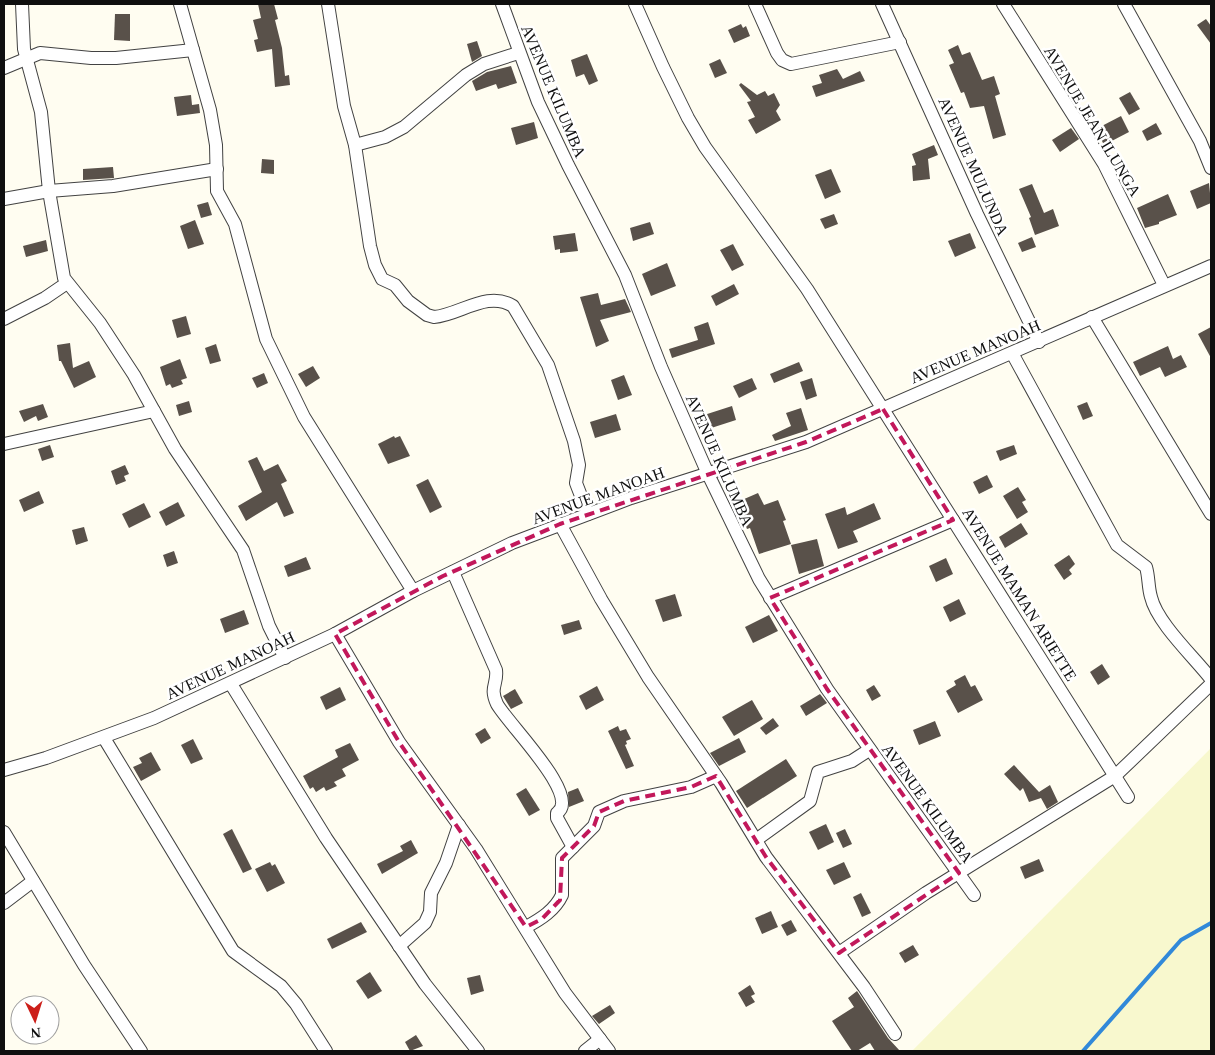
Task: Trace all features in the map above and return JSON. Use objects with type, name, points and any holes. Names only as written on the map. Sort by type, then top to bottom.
[{"type":"street","points":[[22,4],[24,49],[40,112],[49,191],[67,283],[78,293],[100,323],[134,376],[175,449],[243,550],[269,626],[286,658]]},
{"type":"street","points":[[180,4],[210,110],[216,146],[217,191],[235,224],[266,340],[280,372],[304,417],[413,591]]},
{"type":"street","points":[[328,4],[344,106],[355,145],[370,246],[375,265],[382,279],[395,284],[408,301],[427,315],[434,316],[493,301],[504,301],[513,306],[548,365],[574,441],[579,465],[576,483],[588,514]]},
{"type":"street","name":"AVENUE KILUMBA","points":[[502,4],[518,53],[538,102],[568,165],[625,275],[661,367],[737,537],[770,598],[827,689],[974,894]]},
{"type":"street","name":"AVENUE MAMAN ARIETTE","points":[[636,4],[662,67],[705,147],[807,289],[883,409],[911,449],[953,520],[1128,797]]},
{"type":"street","points":[[755,4],[777,53],[782,60],[791,64],[900,42]]},
{"type":"street","name":"AVENUE MULUNDA","points":[[882,4],[977,214],[1038,342]]},
{"type":"street","name":"AVENUE JEAN ILUNGA","points":[[1003,4],[1104,164],[1164,285]]},
{"type":"street","points":[[1124,4],[1200,141],[1211,168]]},
{"type":"street","points":[[4,68],[40,53],[91,58],[116,58],[193,50]]},
{"type":"street","points":[[355,145],[385,137],[404,128],[466,75],[484,64],[518,53]]},
{"type":"street","points":[[4,199],[49,191],[113,186],[217,169]]},
{"type":"street","name":"AVENUE MANOAH","points":[[4,770],[104,738],[232,684],[335,634],[413,591],[560,524],[806,442],[1211,266]]},
{"type":"street","points":[[4,319],[45,298],[67,283]]},
{"type":"street","points":[[1092,317],[1211,514]]},
{"type":"street","points":[[1012,353],[1117,545],[1146,566],[1151,598],[1155,608],[1176,638],[1211,679]]},
{"type":"street","points":[[4,444],[154,411]]},
{"type":"street","points":[[770,598],[953,520]]},
{"type":"street","points":[[560,524],[601,599],[648,677],[716,776],[791,891],[839,953],[895,1034]]},
{"type":"street","points":[[453,572],[496,670],[493,685],[497,704],[516,731],[557,780],[563,804],[557,813],[557,818],[572,847]]},
{"type":"street","points":[[335,634],[400,742],[459,825],[526,927],[565,993],[609,1051]]},
{"type":"street","points":[[232,684],[326,838],[426,984],[478,1051]]},
{"type":"street","points":[[839,953],[926,893],[1115,776],[1211,684]]},
{"type":"street","points":[[104,738],[233,951],[281,986],[296,1004],[326,1051]]},
{"type":"street","points":[[756,840],[810,801],[818,772],[852,761],[869,750]]},
{"type":"street","points":[[526,927],[542,919],[560,900],[562,895],[562,858],[594,826],[599,812],[612,804],[691,787],[716,776]]},
{"type":"street","points":[[399,946],[425,924],[430,912],[431,893],[446,863],[459,825]]},
{"type":"street","points":[[4,832],[84,965],[141,1051]]},
{"type":"street","points":[[4,903],[33,881]]},
{"type":"street","points":[[584,1051],[600,1039]]},
{"type":"highlighted area","points":[[883,409],[953,520],[770,598],[827,689],[959,873],[839,953],[766,857],[716,776],[691,787],[624,801],[599,812],[594,826],[562,858],[560,900],[542,919],[526,927],[399,742],[335,634],[443,576],[560,524],[806,442]]},
{"type":"green space","points":[[1211,748],[1211,1051],[912,1051]]},
{"type":"building","points":[[258,4],[274,4],[278,19],[275,20],[282,48],[285,76],[289,75],[290,85],[275,87],[272,49],[257,52],[254,40],[258,39],[253,20],[261,18]]},
{"type":"building","points":[[115,14],[130,14],[130,41],[114,40]]},
{"type":"building","points":[[1206,19],[1211,26],[1211,44],[1197,25]]},
{"type":"building","points":[[741,24],[743,28],[746,26],[750,36],[734,43],[728,30]]},
{"type":"building","points":[[477,41],[482,56],[472,62],[467,44]]},
{"type":"building","points":[[958,45],[962,55],[970,52],[982,80],[994,76],[1000,94],[995,96],[1006,135],[993,139],[984,106],[970,108],[964,92],[961,93],[949,65],[954,63],[948,50]]},
{"type":"building","points":[[587,54],[598,81],[589,85],[584,74],[576,77],[571,60]]},
{"type":"building","points":[[720,59],[727,73],[715,78],[709,64]]},
{"type":"building","points":[[511,66],[517,83],[498,89],[496,84],[476,91],[472,81],[487,72]]},
{"type":"building","points":[[837,69],[843,79],[860,71],[865,81],[816,97],[812,86],[822,83],[819,75]]},
{"type":"building","points":[[741,83],[757,95],[765,91],[768,96],[774,93],[780,105],[776,111],[781,120],[756,134],[748,120],[755,117],[747,102],[751,101],[739,85]]},
{"type":"building","points":[[1130,92],[1140,109],[1129,115],[1119,98]]},
{"type":"building","points":[[191,95],[192,105],[199,104],[200,113],[177,116],[174,97]]},
{"type":"building","points":[[1121,116],[1129,132],[1104,145],[1096,129]]},
{"type":"building","points":[[534,122],[538,138],[516,145],[511,128]]},
{"type":"building","points":[[1156,123],[1162,134],[1147,141],[1142,131]]},
{"type":"building","points":[[1071,128],[1079,139],[1060,152],[1052,140]]},
{"type":"building","points":[[934,145],[938,155],[928,159],[930,179],[913,181],[912,166],[916,165],[912,154]]},
{"type":"building","points":[[262,159],[274,160],[274,174],[261,173]]},
{"type":"building","points":[[113,167],[114,178],[83,180],[83,169]]},
{"type":"building","points":[[831,169],[841,192],[825,199],[815,175]]},
{"type":"building","points":[[1209,183],[1211,203],[1197,209],[1190,191]]},
{"type":"building","points":[[1032,184],[1044,213],[1053,209],[1059,226],[1035,235],[1029,218],[1031,217],[1019,189]]},
{"type":"building","points":[[1168,194],[1177,215],[1159,222],[1159,224],[1145,228],[1137,208]]},
{"type":"building","points":[[208,202],[212,215],[201,218],[197,205]]},
{"type":"building","points":[[834,214],[838,224],[825,229],[820,219]]},
{"type":"building","points":[[195,220],[204,244],[188,249],[180,226]]},
{"type":"building","points":[[650,222],[654,234],[633,241],[630,228]]},
{"type":"building","points":[[575,233],[578,251],[560,253],[560,249],[555,250],[553,236]]},
{"type":"building","points":[[970,233],[976,248],[955,257],[948,241]]},
{"type":"building","points":[[1032,237],[1036,247],[1022,252],[1018,243]]},
{"type":"building","points":[[46,240],[48,251],[26,257],[23,246]]},
{"type":"building","points":[[733,244],[744,265],[732,271],[720,250]]},
{"type":"building","points":[[667,263],[676,286],[651,296],[642,274]]},
{"type":"building","points":[[734,284],[739,294],[716,306],[711,296]]},
{"type":"building","points":[[598,293],[601,305],[625,299],[631,312],[600,320],[609,341],[596,347],[580,297]]},
{"type":"building","points":[[186,316],[191,334],[177,338],[172,320]]},
{"type":"building","points":[[708,322],[715,344],[672,358],[669,349],[698,340],[694,327]]},
{"type":"building","points":[[1211,327],[1211,358],[1198,334]]},
{"type":"building","points":[[70,343],[73,368],[89,361],[96,377],[74,388],[61,361],[59,361],[57,345]]},
{"type":"building","points":[[216,344],[221,361],[210,364],[205,348]]},
{"type":"building","points":[[1168,346],[1173,359],[1181,355],[1187,367],[1165,377],[1160,367],[1140,376],[1133,362]]},
{"type":"building","points":[[180,359],[187,378],[181,380],[183,384],[172,388],[170,384],[166,386],[160,367]]},
{"type":"building","points":[[799,362],[803,371],[774,383],[770,374]]},
{"type":"building","points":[[313,366],[320,378],[306,387],[298,374]]},
{"type":"building","points":[[264,373],[268,383],[257,388],[252,378]]},
{"type":"building","points":[[624,375],[632,395],[618,400],[611,380]]},
{"type":"building","points":[[752,378],[757,389],[739,398],[733,386]]},
{"type":"building","points":[[812,378],[817,396],[806,400],[800,382]]},
{"type":"building","points":[[189,401],[192,412],[179,416],[176,405]]},
{"type":"building","points":[[1087,402],[1093,416],[1083,420],[1077,406]]},
{"type":"building","points":[[43,404],[48,417],[38,421],[36,416],[24,422],[19,411]]},
{"type":"building","points":[[732,406],[736,420],[705,430],[701,416]]},
{"type":"building","points":[[801,408],[808,430],[775,441],[772,435],[791,426],[786,413]]},
{"type":"building","points":[[616,414],[621,430],[595,438],[590,422]]},
{"type":"building","points":[[394,436],[395,438],[400,436],[410,456],[388,464],[378,444]]},
{"type":"building","points":[[50,445],[54,457],[42,461],[38,449]]},
{"type":"building","points":[[1014,445],[1017,454],[1000,461],[996,451]]},
{"type":"building","points":[[257,457],[264,471],[278,464],[287,481],[281,484],[294,513],[284,517],[277,502],[246,521],[238,506],[262,492],[248,461]]},
{"type":"building","points":[[125,465],[129,474],[124,476],[126,481],[116,485],[111,471]]},
{"type":"building","points":[[987,475],[993,487],[979,494],[973,482]]},
{"type":"building","points":[[428,479],[442,507],[430,513],[416,485]]},
{"type":"building","points":[[1018,487],[1026,500],[1022,502],[1028,512],[1017,519],[1003,496]]},
{"type":"building","points":[[39,491],[44,503],[24,512],[19,500]]},
{"type":"building","points":[[758,493],[764,505],[778,500],[786,520],[783,521],[791,544],[759,554],[750,528],[747,529],[735,503]]},
{"type":"building","points":[[178,502],[185,516],[166,526],[159,512]]},
{"type":"building","points":[[144,503],[151,517],[129,528],[122,514]]},
{"type":"building","points":[[874,503],[881,519],[853,531],[858,542],[838,549],[825,514],[845,507],[847,515]]},
{"type":"building","points":[[1021,523],[1028,534],[1005,548],[999,537]]},
{"type":"building","points":[[84,527],[88,541],[76,545],[72,530]]},
{"type":"building","points":[[817,539],[824,566],[799,574],[791,545]]},
{"type":"building","points":[[174,551],[178,563],[167,567],[163,555]]},
{"type":"building","points":[[1069,555],[1075,564],[1069,570],[1072,574],[1064,580],[1054,565]]},
{"type":"building","points":[[306,557],[311,569],[288,577],[284,566]]},
{"type":"building","points":[[946,558],[953,574],[936,582],[929,566]]},
{"type":"building","points":[[675,594],[682,616],[663,622],[655,600]]},
{"type":"building","points":[[959,599],[966,614],[950,622],[943,607]]},
{"type":"building","points":[[244,610],[249,624],[225,633],[220,619]]},
{"type":"building","points":[[769,615],[778,631],[753,643],[745,627]]},
{"type":"building","points":[[579,620],[582,629],[564,635],[561,625]]},
{"type":"building","points":[[1102,664],[1110,677],[1098,685],[1090,672]]},
{"type":"building","points":[[965,675],[971,687],[975,685],[983,700],[958,713],[946,691],[956,685],[954,681]]},
{"type":"building","points":[[874,685],[881,696],[872,701],[866,690]]},
{"type":"building","points":[[597,686],[604,700],[586,710],[579,696]]},
{"type":"building","points":[[340,687],[346,700],[326,710],[320,697]]},
{"type":"building","points":[[515,689],[523,703],[511,709],[503,696]]},
{"type":"building","points":[[820,694],[827,703],[806,716],[800,706]]},
{"type":"building","points":[[752,700],[763,719],[734,736],[722,717]]},
{"type":"building","points":[[773,718],[779,726],[766,735],[760,728]]},
{"type":"building","points":[[935,721],[941,736],[919,745],[913,730]]},
{"type":"building","points":[[618,726],[620,731],[626,729],[631,739],[626,741],[627,744],[625,745],[634,766],[626,769],[608,731]]},
{"type":"building","points":[[485,728],[491,738],[481,744],[475,734]]},
{"type":"building","points":[[739,738],[746,752],[719,766],[710,753]]},
{"type":"building","points":[[193,739],[203,759],[191,764],[181,745]]},
{"type":"building","points":[[350,743],[359,760],[342,769],[346,776],[334,782],[337,786],[326,791],[324,787],[316,792],[313,787],[310,789],[303,776],[338,757],[335,750]]},
{"type":"building","points":[[151,752],[161,770],[141,781],[133,767],[142,763],[139,758]]},
{"type":"building","points":[[786,759],[797,776],[747,808],[736,791]]},
{"type":"building","points":[[1014,765],[1039,792],[1050,785],[1058,802],[1047,809],[1041,798],[1029,802],[1023,788],[1020,791],[1004,774]]},
{"type":"building","points":[[526,788],[540,810],[529,816],[516,794]]},
{"type":"building","points":[[578,788],[584,801],[569,807],[568,792]]},
{"type":"building","points":[[826,824],[834,842],[818,850],[809,832]]},
{"type":"building","points":[[232,829],[252,869],[243,873],[223,834]]},
{"type":"building","points":[[845,829],[852,844],[843,848],[836,833]]},
{"type":"building","points":[[411,840],[418,853],[382,874],[377,864],[403,851],[400,846]]},
{"type":"building","points":[[1039,859],[1044,871],[1025,879],[1020,867]]},
{"type":"building","points":[[270,862],[272,866],[275,864],[285,883],[267,892],[255,869]]},
{"type":"building","points":[[844,862],[851,877],[834,885],[826,870]]},
{"type":"building","points":[[861,893],[871,913],[862,917],[853,897]]},
{"type":"building","points":[[771,911],[778,927],[762,934],[755,918]]},
{"type":"building","points":[[791,920],[797,931],[787,936],[781,925]]},
{"type":"building","points":[[361,922],[367,932],[332,949],[327,939]]},
{"type":"building","points":[[913,945],[919,955],[905,963],[899,953]]},
{"type":"building","points":[[370,972],[382,991],[368,999],[356,981]]},
{"type":"building","points":[[480,975],[484,991],[471,995],[467,978]]},
{"type":"building","points":[[750,985],[755,994],[751,996],[755,1002],[746,1007],[738,993]]},
{"type":"building","points":[[857,991],[888,1038],[900,1051],[875,1051],[870,1043],[857,1051],[852,1051],[832,1021],[854,1007],[848,998]]},
{"type":"building","points":[[610,1005],[615,1013],[599,1024],[592,1016]]},
{"type":"building","points":[[416,1035],[423,1046],[410,1051],[405,1042]]},
{"type":"waterway","points":[[1083,1051],[1181,940],[1211,923]]}]
